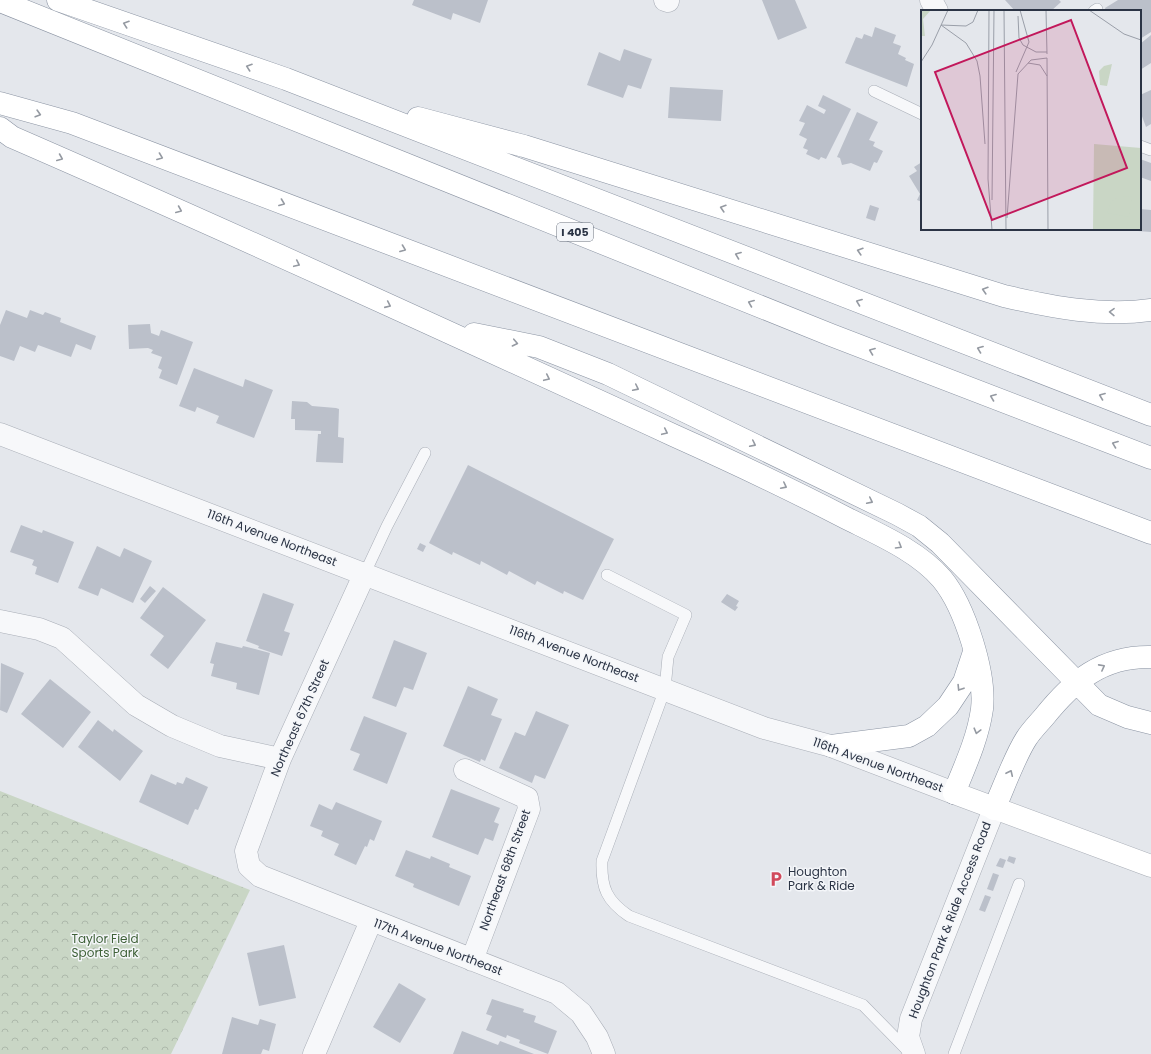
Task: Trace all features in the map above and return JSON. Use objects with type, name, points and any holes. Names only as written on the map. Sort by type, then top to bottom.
[{"type":"main road","points":[[58,0],[286,79],[1151,415]]},
{"type":"main road","name":"I 405","points":[[0,1],[824,332],[1151,458]]},
{"type":"main road","points":[[286,79],[412,116],[524,146],[1004,296],[1043,305],[1084,311],[1118,312],[1151,310]]},
{"type":"main road","points":[[0,103],[72,124],[1151,533]]},
{"type":"main road","points":[[0,128],[12,138],[195,217],[776,482],[881,536],[920,559],[941,578],[955,599],[968,624],[982,683],[982,708],[976,734],[954,793]]},
{"type":"main road","points":[[435,326],[539,347],[608,374],[919,526],[940,543],[1099,705],[1127,717],[1151,722]]},
{"type":"main road","points":[[831,746],[909,736],[926,726],[948,706],[964,682],[974,652]]},
{"type":"main road","points":[[994,808],[1026,739],[1056,701],[1076,681],[1107,664],[1136,656],[1151,657]]},
{"type":"main road","name":"116th Avenue Northeast","points":[[954,793],[1151,866]]},
{"type":"street","points":[[931,0],[936,10]]},
{"type":"street","name":"116th Avenue Northeast","points":[[0,434],[365,573],[764,728],[831,746],[954,793]]},
{"type":"street","name":"Northeast 67th Street","points":[[249,866],[246,851],[280,759],[365,573]]},
{"type":"street","points":[[0,621],[39,629],[62,638],[136,705],[172,726],[220,746],[280,759]]},
{"type":"street","name":"Northeast 68th Street","points":[[465,770],[527,798],[529,809],[472,960]]},
{"type":"street","name":"Houghton Park & Ride Access Road","points":[[913,1054],[908,1037],[911,1019],[994,808]]},
{"type":"street","name":"117th Avenue Northeast","points":[[249,866],[260,876],[557,993],[581,1013],[597,1037],[604,1054]]},
{"type":"street","points":[[314,1054],[371,921]]},
{"type":"lane","points":[[874,92],[921,114]]},
{"type":"lane","points":[[1141,146],[1151,150]]},
{"type":"lane","points":[[365,573],[387,526],[425,453]]},
{"type":"lane","points":[[607,575],[686,614],[668,656],[665,690],[602,861],[601,877],[606,893],[616,907],[629,916],[863,1005],[913,1054]]},
{"type":"lane","points":[[954,1054],[1019,884]]},
{"type":"green space","name":"Taylor Field Sports Park","points":[[0,791],[250,890],[171,1054],[0,1054]]},
{"type":"building","points":[[414,0],[488,0],[480,23],[453,13],[451,20],[412,5]]},
{"type":"building","points":[[762,0],[795,0],[807,28],[778,40]]},
{"type":"building","points":[[1005,0],[1059,0],[1061,2],[1052,10],[1014,10]]},
{"type":"building","points":[[1118,0],[1151,0],[1151,32],[1141,38],[1141,10],[1106,10],[1105,8]]},
{"type":"building","points":[[875,27],[896,35],[893,43],[901,46],[898,54],[906,58],[905,60],[914,64],[907,87],[845,63],[856,37],[862,39],[864,34],[872,37]]},
{"type":"building","points":[[1151,35],[1151,63],[1141,69],[1141,43]]},
{"type":"building","points":[[624,49],[652,59],[641,89],[628,85],[623,98],[587,85],[599,52],[620,61]]},
{"type":"building","points":[[670,87],[723,90],[721,121],[668,118]]},
{"type":"building","points":[[1151,90],[1151,124],[1146,127],[1141,114],[1141,95]]},
{"type":"building","points":[[823,95],[851,109],[826,159],[821,157],[819,160],[806,154],[808,150],[803,148],[807,139],[799,135],[805,123],[799,121],[807,105],[824,114],[826,110],[818,106]]},
{"type":"building","points":[[857,112],[878,122],[869,140],[875,142],[873,146],[883,151],[877,163],[874,162],[870,171],[851,163],[842,165],[840,158],[837,157]]},
{"type":"building","points":[[1141,159],[1151,163],[1151,181],[1141,177]]},
{"type":"building","points":[[921,163],[921,202],[917,200],[920,194],[909,176],[917,171],[914,167]]},
{"type":"building","points":[[870,205],[879,208],[875,221],[866,218]]},
{"type":"building","points":[[1141,209],[1151,210],[1151,232],[1138,231],[1141,230]]},
{"type":"building","points":[[6,310],[27,318],[30,310],[43,315],[45,312],[61,318],[60,322],[96,336],[91,350],[76,344],[71,357],[38,345],[35,352],[20,346],[14,361],[0,356],[0,325]]},
{"type":"building","points":[[150,324],[151,333],[159,336],[161,330],[193,342],[177,385],[159,378],[162,370],[158,368],[162,357],[151,353],[153,350],[148,348],[129,349],[128,325]]},
{"type":"building","points":[[194,368],[243,387],[245,379],[273,390],[254,438],[216,423],[219,416],[197,407],[195,412],[179,406]]},
{"type":"building","points":[[292,401],[307,402],[312,406],[339,409],[338,437],[344,438],[343,463],[316,462],[318,434],[321,434],[321,431],[295,430],[295,419],[291,419]]},
{"type":"building","points":[[468,465],[614,539],[583,600],[564,591],[563,594],[537,581],[535,585],[509,571],[507,575],[481,561],[480,565],[453,552],[452,555],[429,543]]},
{"type":"building","points":[[21,525],[42,533],[43,530],[74,542],[58,583],[35,574],[37,567],[32,565],[34,560],[10,552]]},
{"type":"building","points":[[420,543],[426,546],[423,552],[417,549]]},
{"type":"building","points":[[97,546],[120,557],[124,548],[152,561],[133,603],[101,588],[98,596],[78,588]]},
{"type":"building","points":[[150,586],[156,591],[145,603],[140,599]]},
{"type":"building","points":[[163,587],[206,620],[168,669],[150,655],[164,636],[140,618]]},
{"type":"building","points":[[263,593],[294,604],[284,631],[290,633],[282,656],[258,648],[259,646],[246,641]]},
{"type":"building","points":[[727,594],[739,601],[736,606],[738,607],[735,611],[721,602]]},
{"type":"building","points":[[394,640],[427,653],[413,690],[404,687],[396,707],[372,698]]},
{"type":"building","points":[[216,642],[242,648],[243,646],[270,653],[259,695],[236,689],[237,683],[211,676],[214,664],[210,663]]},
{"type":"building","points":[[1,663],[24,673],[7,713],[0,710]]},
{"type":"building","points":[[50,679],[91,712],[63,748],[21,714]]},
{"type":"building","points":[[468,686],[498,699],[491,715],[502,719],[485,761],[481,759],[480,762],[443,746]]},
{"type":"building","points":[[536,711],[569,725],[545,779],[535,775],[532,783],[499,768],[515,732],[525,736]]},
{"type":"building","points":[[364,716],[407,733],[387,784],[353,770],[360,754],[350,750]]},
{"type":"building","points":[[98,720],[113,732],[114,729],[143,751],[120,781],[78,747]]},
{"type":"building","points":[[151,774],[176,785],[177,782],[183,784],[186,777],[208,787],[198,810],[195,809],[188,825],[139,802]]},
{"type":"building","points":[[451,789],[500,808],[494,822],[499,824],[493,841],[485,838],[478,855],[432,837]]},
{"type":"building","points":[[336,802],[382,821],[374,841],[370,839],[356,865],[334,855],[339,844],[321,836],[323,831],[310,826],[319,804],[332,810]]},
{"type":"building","points":[[406,850],[430,859],[431,856],[450,864],[449,867],[471,876],[459,906],[413,887],[414,884],[395,876]]},
{"type":"building","points":[[1009,856],[1016,858],[1014,864],[1007,861]]},
{"type":"building","points":[[1000,858],[1006,860],[1003,868],[996,866]]},
{"type":"building","points":[[993,873],[999,875],[993,891],[987,889]]},
{"type":"building","points":[[985,895],[991,897],[985,912],[979,910]]},
{"type":"building","points":[[284,945],[296,998],[259,1006],[247,953]]},
{"type":"building","points":[[399,983],[426,999],[400,1043],[373,1027]]},
{"type":"building","points":[[492,999],[524,1009],[523,1012],[536,1016],[534,1022],[557,1031],[548,1054],[519,1043],[520,1040],[507,1035],[506,1038],[486,1030],[492,1016],[486,1014]]},
{"type":"building","points":[[232,1017],[258,1025],[260,1019],[276,1024],[269,1051],[263,1049],[261,1054],[222,1054]]},
{"type":"building","points":[[462,1031],[498,1045],[500,1041],[534,1054],[453,1054]]},
{"type":"place","name":"Houghton Park & Ride","points":[[776,879]]}]
